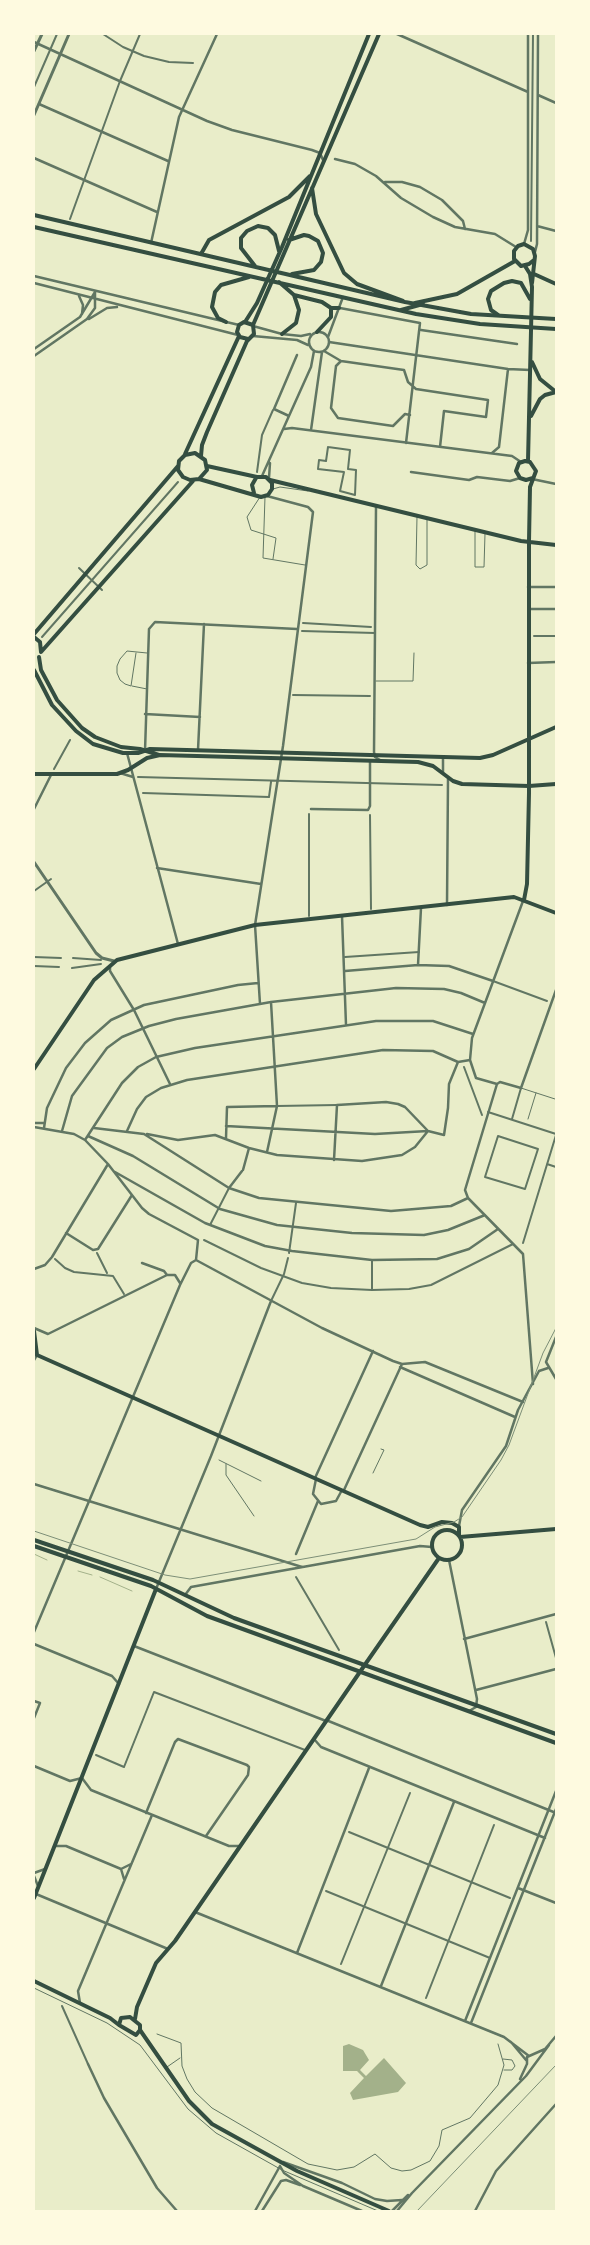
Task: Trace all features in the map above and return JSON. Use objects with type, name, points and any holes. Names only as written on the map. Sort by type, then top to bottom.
[{"type":"main road","points":[[275,267],[278,254],[369,34]]},
{"type":"main road","points":[[41,652],[40,642],[34,635],[178,466],[185,455],[238,335],[239,325],[246,322],[253,311],[289,240],[379,34]]},
{"type":"main road","points":[[201,254],[210,240],[284,200],[299,189],[311,174]]},
{"type":"main road","points":[[312,186],[312,200],[316,214],[344,273],[357,284],[408,302],[432,301]]},
{"type":"main road","points":[[34,215],[421,305],[462,313],[556,319]]},
{"type":"main road","points":[[257,267],[240,248],[241,238],[247,231],[258,226],[268,228],[277,240],[278,254]]},
{"type":"main road","points":[[34,227],[278,281],[416,314],[468,322],[556,329]]},
{"type":"main road","points":[[282,273],[299,274],[314,270],[322,258],[321,245],[314,238],[304,235],[289,240]]},
{"type":"main road","points":[[524,900],[527,884],[529,786],[528,587],[530,479],[536,469],[528,461],[531,304],[535,254],[531,247],[524,244],[516,247],[513,255],[515,261],[525,266],[530,274],[532,287]]},
{"type":"main road","points":[[525,266],[534,260]]},
{"type":"main road","points":[[401,310],[465,291],[515,261]]},
{"type":"main road","points":[[534,274],[556,284]]},
{"type":"main road","points":[[226,322],[218,318],[212,307],[215,292],[228,282],[252,276]]},
{"type":"main road","points":[[502,316],[491,310],[488,298],[492,291],[504,282],[512,280],[521,283],[525,287],[531,304]]},
{"type":"main road","points":[[278,281],[294,295],[322,302],[331,308],[339,308]]},
{"type":"main road","points":[[267,285],[250,338],[202,445],[201,456],[207,466],[259,477],[417,517],[556,545]]},
{"type":"main road","points":[[282,334],[293,326],[298,319],[299,310],[294,295]]},
{"type":"main road","points":[[315,333],[331,317],[331,308]]},
{"type":"main road","points":[[246,322],[253,326]]},
{"type":"main road","points":[[238,335],[250,338]]},
{"type":"main road","points":[[531,358],[540,379],[556,392]]},
{"type":"main road","points":[[530,418],[540,399],[545,395],[556,392]]},
{"type":"main road","points":[[185,455],[192,453],[201,456]]},
{"type":"main road","points":[[528,461],[521,462],[516,468],[520,478],[530,479]]},
{"type":"main road","points":[[178,466],[181,475],[193,481],[199,480],[264,496],[272,489],[270,480]]},
{"type":"main road","points":[[199,480],[204,475],[207,466]]},
{"type":"main road","points":[[254,493],[252,485],[259,477]]},
{"type":"main road","points":[[34,661],[101,588],[193,481]]},
{"type":"main road","points":[[39,657],[41,670],[50,688],[61,707],[75,723],[95,737],[125,748],[145,751],[160,756]]},
{"type":"main road","points":[[34,670],[52,705],[76,731],[104,749],[127,753],[198,751],[443,757],[489,756],[556,727]]},
{"type":"main road","points":[[34,774],[120,773],[147,758],[160,756],[423,762],[443,772],[448,777],[467,784],[529,786],[556,784]]},
{"type":"main road","points":[[34,1069],[94,980],[112,963],[255,925],[514,897],[556,913]]},
{"type":"main road","points":[[34,1329],[35,1355],[420,1525],[428,1527],[446,1522],[459,1528],[459,1537],[462,1544],[460,1552],[448,1560],[438,1558]]},
{"type":"main road","points":[[438,1558],[432,1547],[433,1539],[441,1532],[448,1530],[459,1537],[556,1529]]},
{"type":"main road","points":[[34,1540],[159,1582],[234,1618],[476,1707],[556,1734]]},
{"type":"main road","points":[[34,1546],[156,1589],[207,1616],[556,1743]]},
{"type":"main road","points":[[390,2211],[370,2206],[279,2165],[207,2121],[165,2069],[147,2042],[135,2019],[136,2009],[150,1974],[241,1846],[438,1558]]},
{"type":"main road","points":[[35,1896],[156,1589]]},
{"type":"main road","points":[[34,1981],[110,2018],[147,2042]]},
{"type":"main road","points":[[110,2018],[130,2017],[135,2019]]},
{"type":"main road","points":[[119,2025],[121,2018]]},
{"type":"main road","points":[[136,2035],[140,2030]]},
{"type":"street","points":[[34,51],[35,43],[42,34]]},
{"type":"street","points":[[34,87],[57,34]]},
{"type":"street","points":[[34,115],[69,34]]},
{"type":"street","points":[[103,34],[132,51],[157,60],[193,63]]},
{"type":"street","points":[[70,218],[120,81],[140,34]]},
{"type":"street","points":[[151,243],[156,212],[182,110],[217,34]]},
{"type":"street","points":[[397,34],[528,93]]},
{"type":"street","points":[[524,244],[528,230],[528,34]]},
{"type":"street","points":[[531,241],[533,34]]},
{"type":"street","points":[[535,254],[537,226],[538,34]]},
{"type":"street","points":[[35,43],[182,110],[232,130],[320,153],[323,160]]},
{"type":"street","points":[[538,95],[556,103]]},
{"type":"street","points":[[39,104],[168,161]]},
{"type":"street","points":[[34,158],[156,212]]},
{"type":"street","points":[[335,159],[354,164],[383,182],[420,210],[454,227],[495,234],[516,247]]},
{"type":"street","points":[[383,182],[402,182],[420,187],[442,200],[463,221],[465,229]]},
{"type":"street","points":[[537,226],[556,230]]},
{"type":"street","points":[[34,276],[239,325]]},
{"type":"street","points":[[34,283],[121,307],[238,335]]},
{"type":"street","points":[[34,349],[80,317],[95,292]]},
{"type":"street","points":[[87,320],[95,308],[95,292]]},
{"type":"street","points":[[79,296],[83,305],[80,317]]},
{"type":"street","points":[[311,430],[323,352],[329,342],[328,337],[343,297]]},
{"type":"street","points":[[34,356],[108,308],[121,307]]},
{"type":"street","points":[[339,308],[348,308],[409,322],[419,322],[421,330],[406,443]]},
{"type":"street","points":[[253,326],[282,334],[302,336],[323,333],[328,337]]},
{"type":"street","points":[[421,330],[518,344]]},
{"type":"street","points":[[309,346],[309,339],[315,333]]},
{"type":"street","points":[[250,338],[298,340],[309,346],[314,352],[312,364],[270,461],[259,477]]},
{"type":"street","points":[[329,342],[508,369],[530,370]]},
{"type":"street","points":[[314,352],[323,352],[341,361],[404,370],[408,382],[413,388],[488,400],[486,417],[444,411],[440,447]]},
{"type":"street","points":[[256,472],[262,435],[297,355]]},
{"type":"street","points":[[341,361],[336,366],[331,408],[338,418],[393,426],[405,414],[410,415]]},
{"type":"street","points":[[503,455],[499,447],[508,369]]},
{"type":"street","points":[[274,408],[289,417],[292,428]]},
{"type":"street","points":[[284,429],[311,430],[503,455],[517,457],[521,462]]},
{"type":"street","points":[[328,447],[350,450],[348,469],[356,470],[354,482],[357,482],[356,488],[356,495],[340,491],[344,472],[318,469],[319,460],[326,461],[328,447]]},
{"type":"street","points":[[491,454],[499,447]]},
{"type":"street","points":[[270,461],[270,480]]},
{"type":"street","points":[[412,472],[469,480],[477,477],[510,481],[520,478]]},
{"type":"street","points":[[530,479],[556,484]]},
{"type":"street","points":[[42,637],[178,482]]},
{"type":"street","points":[[260,1004],[255,925],[281,754],[313,512],[308,507],[264,496]]},
{"type":"street","points":[[376,507],[374,755],[385,761]]},
{"type":"street","points":[[79,568],[101,588]]},
{"type":"street","points":[[528,587],[556,587]]},
{"type":"street","points":[[528,609],[556,609]]},
{"type":"street","points":[[145,751],[149,629],[155,622],[298,629]]},
{"type":"street","points":[[303,623],[371,627]]},
{"type":"street","points":[[198,751],[204,624]]},
{"type":"street","points":[[302,630],[376,633]]},
{"type":"street","points":[[534,636],[556,636]]},
{"type":"street","points":[[528,662],[556,662]]},
{"type":"street","points":[[293,695],[370,696]]},
{"type":"street","points":[[145,714],[200,717]]},
{"type":"street","points":[[54,769],[70,740]]},
{"type":"street","points":[[125,748],[132,768],[178,944]]},
{"type":"street","points":[[443,757],[443,772]]},
{"type":"street","points":[[311,809],[366,811],[370,806],[370,761]]},
{"type":"street","points":[[120,773],[133,777]]},
{"type":"street","points":[[34,809],[51,775]]},
{"type":"street","points":[[138,776],[266,780],[271,782],[442,786]]},
{"type":"street","points":[[447,905],[448,777]]},
{"type":"street","points":[[143,793],[269,797],[271,782]]},
{"type":"street","points":[[309,814],[309,916]]},
{"type":"street","points":[[370,815],[371,909]]},
{"type":"street","points":[[34,862],[49,880],[96,953],[112,963],[110,971],[134,1010],[170,1084]]},
{"type":"street","points":[[158,868],[261,884]]},
{"type":"street","points":[[34,891],[49,880]]},
{"type":"street","points":[[521,1088],[500,1082],[497,1084],[478,1079],[473,1072],[470,1060],[470,1046],[524,900]]},
{"type":"street","points":[[418,965],[421,908]]},
{"type":"street","points":[[342,916],[346,1025]]},
{"type":"street","points":[[345,957],[419,952]]},
{"type":"street","points":[[34,957],[60,958]]},
{"type":"street","points":[[73,958],[101,960]]},
{"type":"street","points":[[72,968],[101,964]]},
{"type":"street","points":[[345,971],[418,965],[450,966],[547,1001]]},
{"type":"street","points":[[34,966],[60,967]]},
{"type":"street","points":[[44,1128],[55,1088],[66,1068],[85,1043],[112,1020],[144,1005],[258,983]]},
{"type":"street","points":[[62,1131],[72,1096],[86,1074],[107,1048],[122,1037],[143,1028],[176,1019],[271,1002],[346,992],[431,987],[460,993],[485,1003]]},
{"type":"street","points":[[512,1119],[556,990]]},
{"type":"street","points":[[267,1152],[277,1106],[271,1002]]},
{"type":"street","points":[[552,1002],[556,1003]]},
{"type":"street","points":[[85,1140],[122,1082],[138,1067],[156,1057],[195,1048],[376,1021],[432,1020],[449,1024],[473,1034]]},
{"type":"street","points":[[127,1131],[133,1115],[146,1097],[170,1084],[226,1073],[383,1050],[433,1051],[458,1062],[470,1060]]},
{"type":"street","points":[[226,1126],[390,1134],[428,1131],[444,1135],[449,1084],[458,1062]]},
{"type":"street","points":[[464,1067],[482,1115]]},
{"type":"street","points":[[497,1084],[466,1187],[468,1198],[520,1250],[524,1261],[533,1384]]},
{"type":"street","points":[[226,1138],[226,1107],[386,1102],[404,1106],[428,1131]]},
{"type":"street","points":[[334,1160],[336,1105]]},
{"type":"street","points":[[488,1112],[556,1134],[523,1243]]},
{"type":"street","points":[[34,1123],[44,1123]]},
{"type":"street","points":[[34,1128],[62,1131],[74,1134],[85,1140],[115,1172],[149,1214],[197,1239],[199,1242],[195,1254],[196,1260]]},
{"type":"street","points":[[94,1128],[127,1131],[178,1140],[215,1135],[249,1148],[267,1152],[334,1160],[370,1161],[402,1155],[416,1147],[428,1131]]},
{"type":"street","points":[[144,1134],[229,1188],[253,1196],[296,1203],[391,1211],[451,1206],[468,1198]]},
{"type":"street","points":[[88,1136],[133,1156],[218,1208],[264,1222],[355,1233],[418,1235],[448,1230],[485,1216]]},
{"type":"street","points":[[498,1136],[538,1149],[525,1189],[485,1177],[498,1136]]},
{"type":"street","points":[[210,1225],[229,1188],[242,1170],[249,1148]]},
{"type":"street","points":[[34,1270],[48,1262],[108,1164]]},
{"type":"street","points":[[547,1164],[556,1166]]},
{"type":"street","points":[[115,1172],[210,1225],[242,1238],[289,1252],[372,1260],[413,1261],[447,1257],[469,1249],[498,1229]]},
{"type":"street","points":[[66,1233],[93,1250],[98,1249],[132,1195]]},
{"type":"street","points":[[289,1252],[296,1203]]},
{"type":"street","points":[[204,1240],[282,1276],[323,1287],[372,1290],[409,1289],[434,1284],[512,1244]]},
{"type":"street","points":[[97,1253],[107,1274]]},
{"type":"street","points":[[156,1589],[182,1530],[288,1258]]},
{"type":"street","points":[[55,1260],[74,1272],[107,1274],[116,1280],[124,1294]]},
{"type":"street","points":[[34,1632],[180,1285],[191,1263],[196,1260]]},
{"type":"street","points":[[196,1260],[322,1328],[401,1366],[516,1417]]},
{"type":"street","points":[[372,1260],[372,1290]]},
{"type":"street","points":[[142,1262],[164,1271],[167,1275]]},
{"type":"street","points":[[34,1329],[48,1334],[167,1275],[175,1275],[180,1285]]},
{"type":"street","points":[[556,1337],[548,1353],[547,1367],[556,1379]]},
{"type":"street","points":[[373,1351],[316,1478],[312,1489],[318,1501],[324,1504],[332,1503],[343,1491],[401,1366]]},
{"type":"street","points":[[34,1360],[35,1355]]},
{"type":"street","points":[[401,1366],[425,1362],[524,1402]]},
{"type":"street","points":[[459,1528],[462,1510],[502,1454],[516,1417],[540,1370],[547,1367]]},
{"type":"street","points":[[34,1484],[89,1503],[302,1567]]},
{"type":"street","points":[[296,1554],[318,1501]]},
{"type":"street","points":[[185,1595],[191,1587],[420,1546],[432,1547]]},
{"type":"street","points":[[448,1560],[475,1690],[476,1707],[467,1712]]},
{"type":"street","points":[[296,1577],[339,1650]]},
{"type":"street","points":[[464,1639],[556,1614]]},
{"type":"street","points":[[34,1619],[38,1621]]},
{"type":"street","points":[[546,1622],[556,1658]]},
{"type":"street","points":[[34,1644],[112,1676],[119,1684]]},
{"type":"street","points":[[134,1646],[556,1812],[472,2023]]},
{"type":"street","points":[[475,1690],[556,1669]]},
{"type":"street","points":[[96,1755],[124,1767],[154,1692],[306,1751]]},
{"type":"street","points":[[34,1700],[40,1703],[34,1718]]},
{"type":"street","points":[[146,1813],[175,1742],[178,1739],[247,1765],[249,1767],[248,1775],[206,1836]]},
{"type":"street","points":[[314,1739],[321,1748],[545,1838]]},
{"type":"street","points":[[34,1766],[72,1781],[82,1778],[91,1790],[229,1846],[241,1846]]},
{"type":"street","points":[[297,1953],[370,1768]]},
{"type":"street","points":[[465,2021],[556,1791]]},
{"type":"street","points":[[342,1964],[410,1792]]},
{"type":"street","points":[[381,1986],[454,1801]]},
{"type":"street","points":[[81,2004],[78,1991],[152,1815]]},
{"type":"street","points":[[426,1998],[494,1825]]},
{"type":"street","points":[[349,1832],[510,1898]]},
{"type":"street","points":[[55,1846],[66,1846],[121,1869],[124,1874],[124,1881]]},
{"type":"street","points":[[121,1869],[132,1863]]},
{"type":"street","points":[[38,1888],[34,1875],[46,1868]]},
{"type":"street","points":[[518,1888],[556,1903]]},
{"type":"street","points":[[326,1892],[490,1958]]},
{"type":"street","points":[[35,1896],[168,1949]]},
{"type":"street","points":[[195,1912],[472,2023],[510,2041],[531,2056],[536,2063]]},
{"type":"street","points":[[62,2006],[104,2098],[157,2188],[177,2211]]},
{"type":"street","points":[[397,2211],[518,2083],[556,2036]]},
{"type":"street","points":[[510,2041],[526,2060],[527,2064],[518,2083]]},
{"type":"street","points":[[526,2060],[549,2046]]},
{"type":"street","points":[[527,2064],[533,2066]]},
{"type":"street","points":[[475,2211],[496,2171],[556,2104]]},
{"type":"street","points":[[279,2165],[303,2186]]},
{"type":"street","points":[[279,2165],[308,2170],[375,2199],[387,2202],[402,2200]]},
{"type":"street","points":[[255,2211],[279,2165]]},
{"type":"street","points":[[262,2211],[281,2181],[286,2180],[362,2211]]},
{"type":"street","points":[[390,2211],[412,2193]]},
{"type":"lane","points":[[272,489],[280,487],[310,491]]},
{"type":"lane","points":[[264,496],[247,517],[251,530],[276,538],[272,560]]},
{"type":"lane","points":[[264,496],[263,558],[306,565]]},
{"type":"lane","points":[[417,517],[416,565],[420,568],[427,565],[427,519]]},
{"type":"lane","points":[[475,530],[475,567],[484,567],[485,532]]},
{"type":"lane","points":[[147,689],[131,686],[120,680],[116,666],[127,651],[148,653]]},
{"type":"lane","points":[[131,686],[136,653]]},
{"type":"lane","points":[[375,681],[413,681],[414,653]]},
{"type":"lane","points":[[521,1088],[555,1099]]},
{"type":"lane","points":[[528,1119],[536,1092]]},
{"type":"lane","points":[[366,1442],[370,1444]]},
{"type":"lane","points":[[374,1473],[384,1450],[381,1449]]},
{"type":"lane","points":[[211,1456],[215,1458]]},
{"type":"lane","points":[[219,1460],[261,1481]]},
{"type":"lane","points":[[226,1464],[226,1475],[254,1516]]},
{"type":"lane","points":[[34,1988],[107,2023],[142,2047],[198,2120],[216,2134],[378,2211]]},
{"type":"lane","points":[[157,2034],[181,2043],[181,2058],[187,2078],[195,2092],[207,2104],[302,2162],[316,2167],[344,2170],[354,2167],[375,2154],[391,2168],[411,2170],[430,2161],[439,2146],[442,2130],[470,2118],[493,2094],[503,2070],[503,2060],[498,2044]]},
{"type":"lane","points":[[128,2038],[136,2035]]},
{"type":"lane","points":[[165,2069],[181,2058]]},
{"type":"lane","points":[[503,2060],[512,2060],[515,2066],[512,2070],[503,2070]]},
{"type":"shaded area","points":[[349,2044],[363,2050],[369,2060],[360,2070],[366,2076],[384,2058],[406,2083],[398,2092],[353,2100],[350,2093],[364,2078],[357,2071],[343,2071],[343,2046]]},
{"type":"waterway","points":[[34,1554],[47,1560]]},
{"type":"waterway","points":[[78,1571],[92,1575]]},
{"type":"waterway","points":[[100,1577],[132,1591]]},
{"type":"tram line","points":[[34,1531],[165,1575],[190,1579],[416,1539],[435,1527],[454,1522],[462,1517],[501,1460],[509,1445],[543,1353],[556,1328]]},
{"type":"railway","points":[[417,2211],[556,2065]]}]
